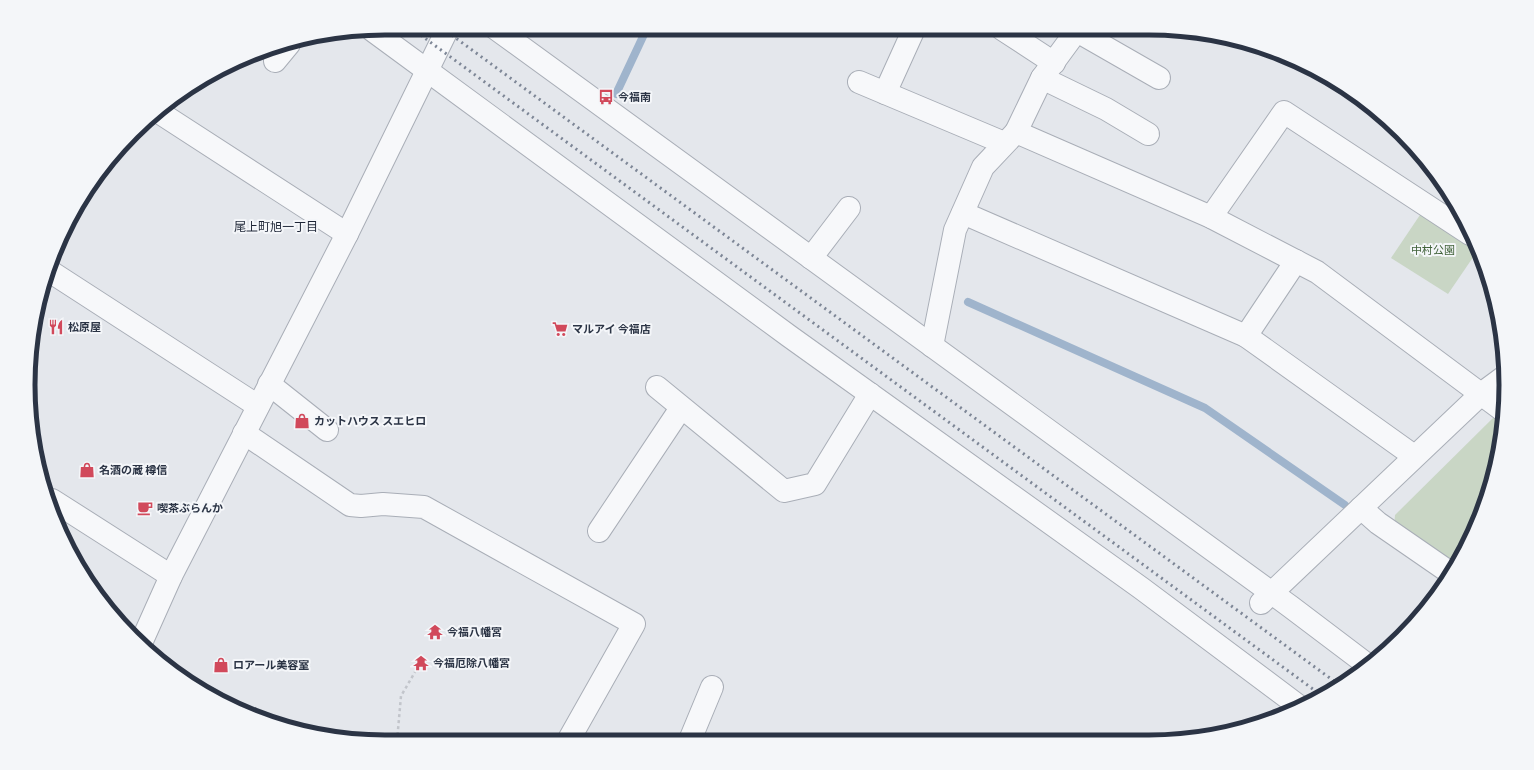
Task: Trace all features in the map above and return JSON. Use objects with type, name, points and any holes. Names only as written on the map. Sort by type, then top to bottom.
[{"type":"street","points":[[379,35],[870,394],[1141,588],[1295,703]]},
{"type":"street","points":[[144,638],[171,576],[347,234],[444,35]]},
{"type":"street","points":[[505,35],[932,346],[1266,599],[1363,662]]},
{"type":"street","points":[[884,93],[911,35]]},
{"type":"street","points":[[1009,35],[1048,70],[1106,109],[1148,134]]},
{"type":"street","points":[[932,346],[955,230],[983,166],[1010,138],[1048,70],[1074,35]]},
{"type":"street","points":[[1086,35],[1159,78]]},
{"type":"street","points":[[275,61],[284,50]]},
{"type":"street","points":[[859,82],[884,93],[1010,138],[1211,217],[1317,272],[1498,407]]},
{"type":"street","points":[[1211,217],[1284,112],[1462,229]]},
{"type":"street","points":[[162,115],[347,234]]},
{"type":"street","points":[[811,258],[849,208]]},
{"type":"street","points":[[963,213],[1246,336],[1414,456]]},
{"type":"street","points":[[1246,336],[1296,261]]},
{"type":"street","points":[[53,274],[258,406]]},
{"type":"street","points":[[1266,599],[1414,456],[1481,394],[1499,381]]},
{"type":"street","points":[[269,384],[327,430]]},
{"type":"street","points":[[657,387],[784,491],[814,484],[870,394]]},
{"type":"street","points":[[600,530],[681,408]]},
{"type":"street","points":[[244,433],[350,505],[361,506],[383,504],[424,507],[634,624],[571,735]]},
{"type":"street","points":[[56,502],[171,576]]},
{"type":"street","points":[[1361,508],[1378,523],[1446,569]]},
{"type":"street","points":[[692,735],[712,687]]},
{"type":"path","points":[[398,735],[401,696],[415,672]]},
{"type":"green space","name":"中村公園","points":[[1424,209],[1466,237],[1474,256],[1448,294],[1391,258]]},
{"type":"green space","points":[[1495,416],[1497,418],[1492,453],[1480,498],[1463,540],[1448,566],[1394,528],[1395,515]]},
{"type":"waterway","points":[[616,94],[644,35]]},
{"type":"waterway","points":[[968,302],[1205,408],[1345,505]]},
{"type":"railway","points":[[421,35],[1317,692]]},
{"type":"railway","points":[[452,35],[1334,681]]},
{"type":"place","name":"今福南","points":[[606,97]]},
{"type":"place","name":"松原屋","points":[[56,327]]},
{"type":"place","name":"マルアイ 今福店","points":[[560,329]]},
{"type":"place","name":"カットハウス スエヒロ","points":[[302,421]]},
{"type":"place","name":"名酒の蔵 樽信","points":[[87,470]]},
{"type":"place","name":"喫茶ぶらんか","points":[[145,508]]},
{"type":"place","name":"今福八幡宮","points":[[435,632]]},
{"type":"place","name":"今福厄除八幡宮","points":[[421,663]]},
{"type":"place","name":"ロアール美容室","points":[[221,665]]},
{"type":"district","name":"尾上町旭一丁目","points":[[276,227]]}]
